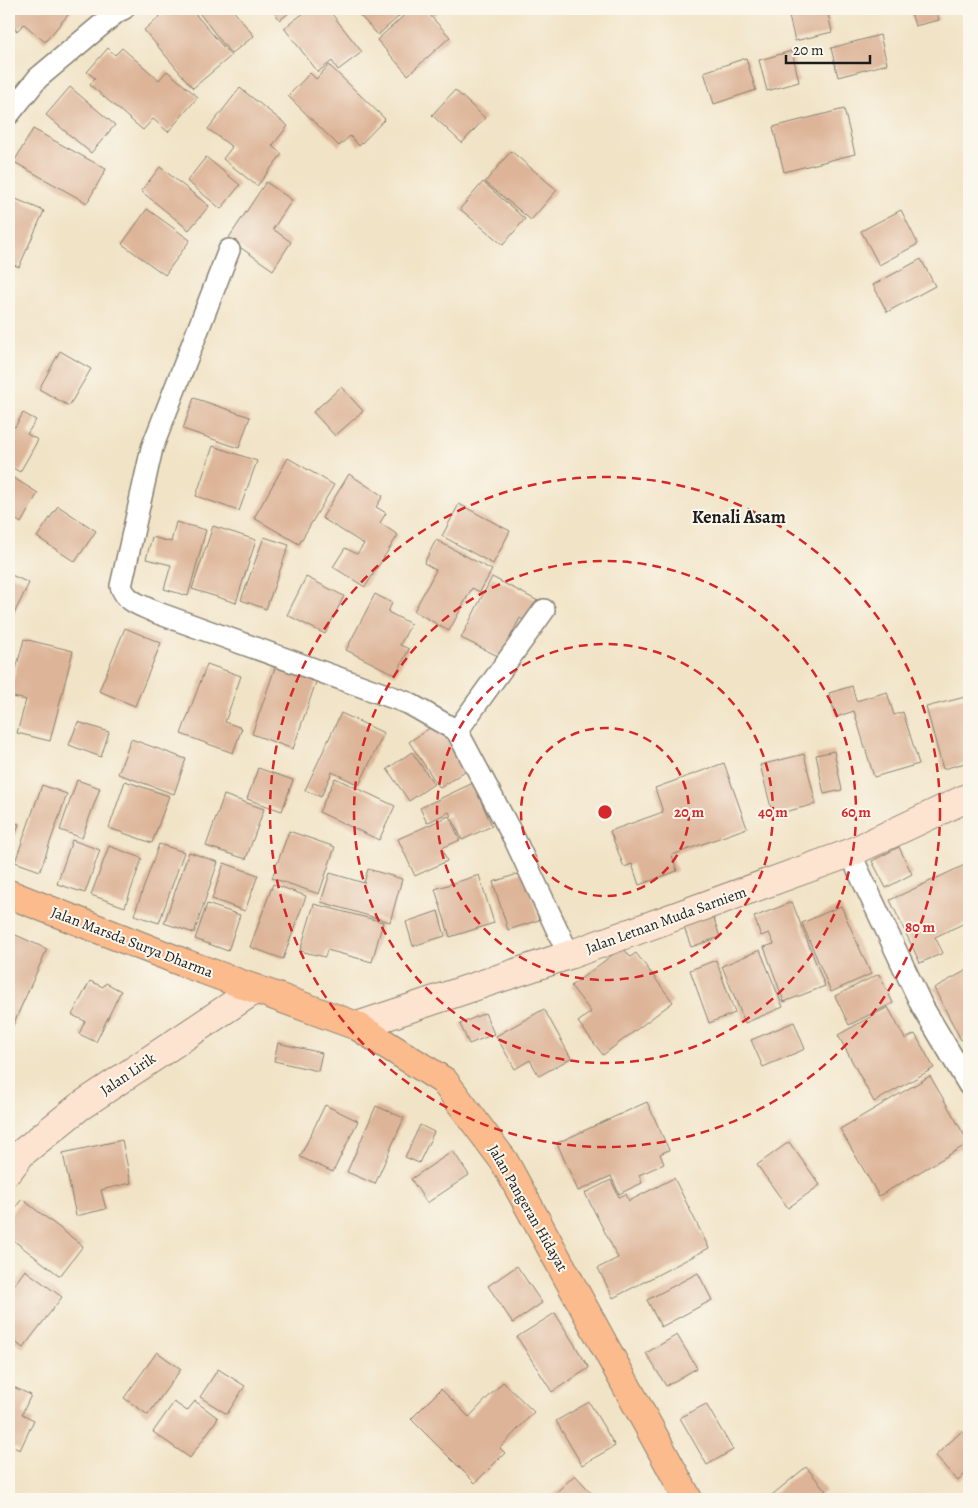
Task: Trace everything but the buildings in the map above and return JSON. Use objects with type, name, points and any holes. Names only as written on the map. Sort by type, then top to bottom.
[{"type":"highway","name":"Jalan Marsda Surya Dharma","points":[[9,894],[256,989]]},
{"type":"highway","name":"Jalan Pangeran Hidayat","points":[[256,989],[357,1026],[444,1081],[504,1161],[688,1499]]},
{"type":"main road","name":"Jalan Letnan Muda Sarniem","points":[[357,1026],[569,955],[850,853],[969,797]]},
{"type":"main road","name":"Jalan Lirik","points":[[9,1170],[22,1153],[79,1108],[256,989]]},
{"type":"street","points":[[9,114],[38,78],[119,10]]},
{"type":"street","points":[[229,250],[152,448],[121,586],[123,593],[127,599],[155,612],[408,703],[457,731],[515,840],[569,955]]},
{"type":"street","points":[[457,731],[544,610]]},
{"type":"street","points":[[850,853],[922,1006],[969,1085]]},
{"type":"district","name":"Kenali Asam","points":[[739,517]]}]
